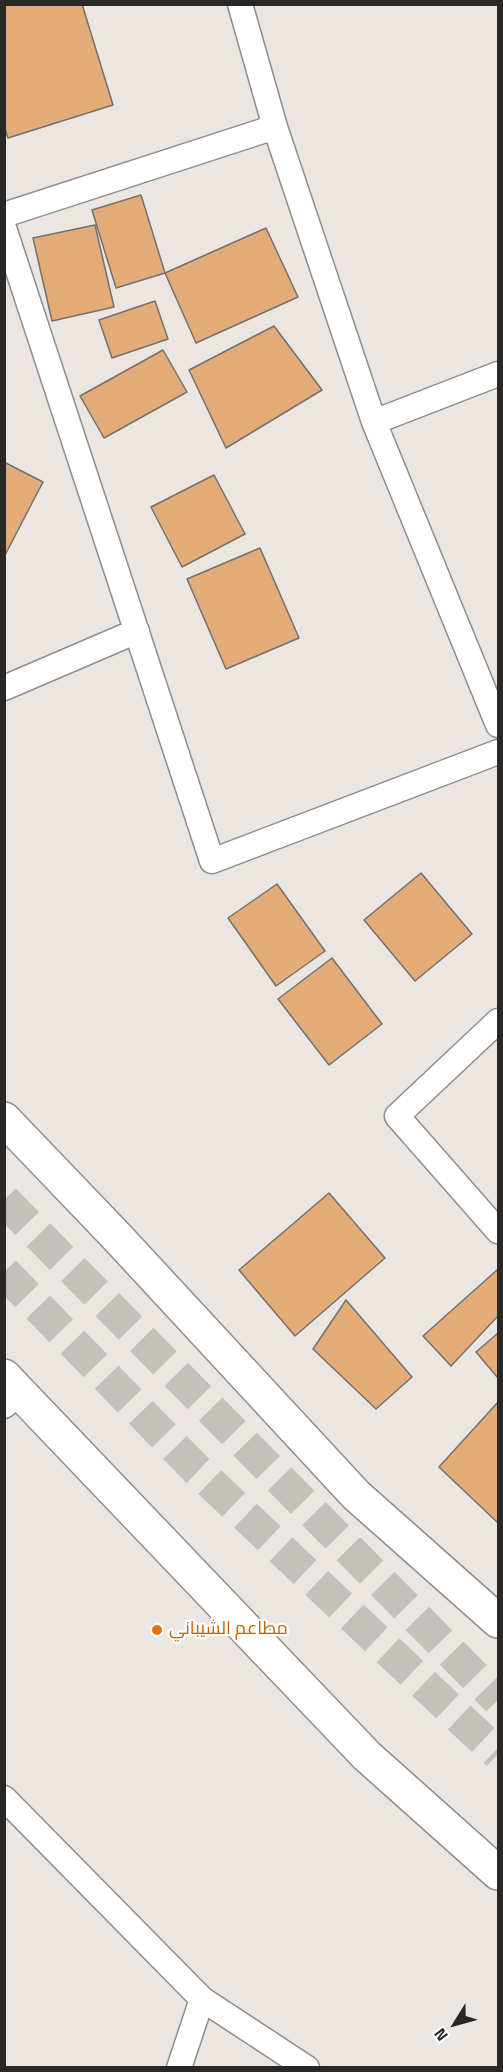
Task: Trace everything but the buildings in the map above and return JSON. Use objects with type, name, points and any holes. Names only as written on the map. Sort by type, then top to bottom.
[{"type":"highway","points":[[4,1119],[118,1238],[356,1495],[498,1621]]},
{"type":"highway","points":[[10,1391],[367,1756],[498,1873]]},
{"type":"street","points":[[240,4],[275,127],[374,422],[498,725]]},
{"type":"street","points":[[4,214],[275,127]]},
{"type":"street","points":[[4,228],[212,861],[498,752]]},
{"type":"street","points":[[374,422],[498,374]]},
{"type":"street","points":[[4,688],[137,631]]},
{"type":"street","points":[[498,1021],[397,1116],[498,1231]]},
{"type":"street","points":[[4,1798],[202,1999],[307,2067]]},
{"type":"street","points":[[179,2067],[202,1999]]},
{"type":"tunnel","points":[[4,1200],[498,1700]]},
{"type":"tunnel","points":[[4,1272],[197,1470],[498,1754]]},
{"type":"place","name":"مطاعم الشيباني","points":[[157,1630]]}]
